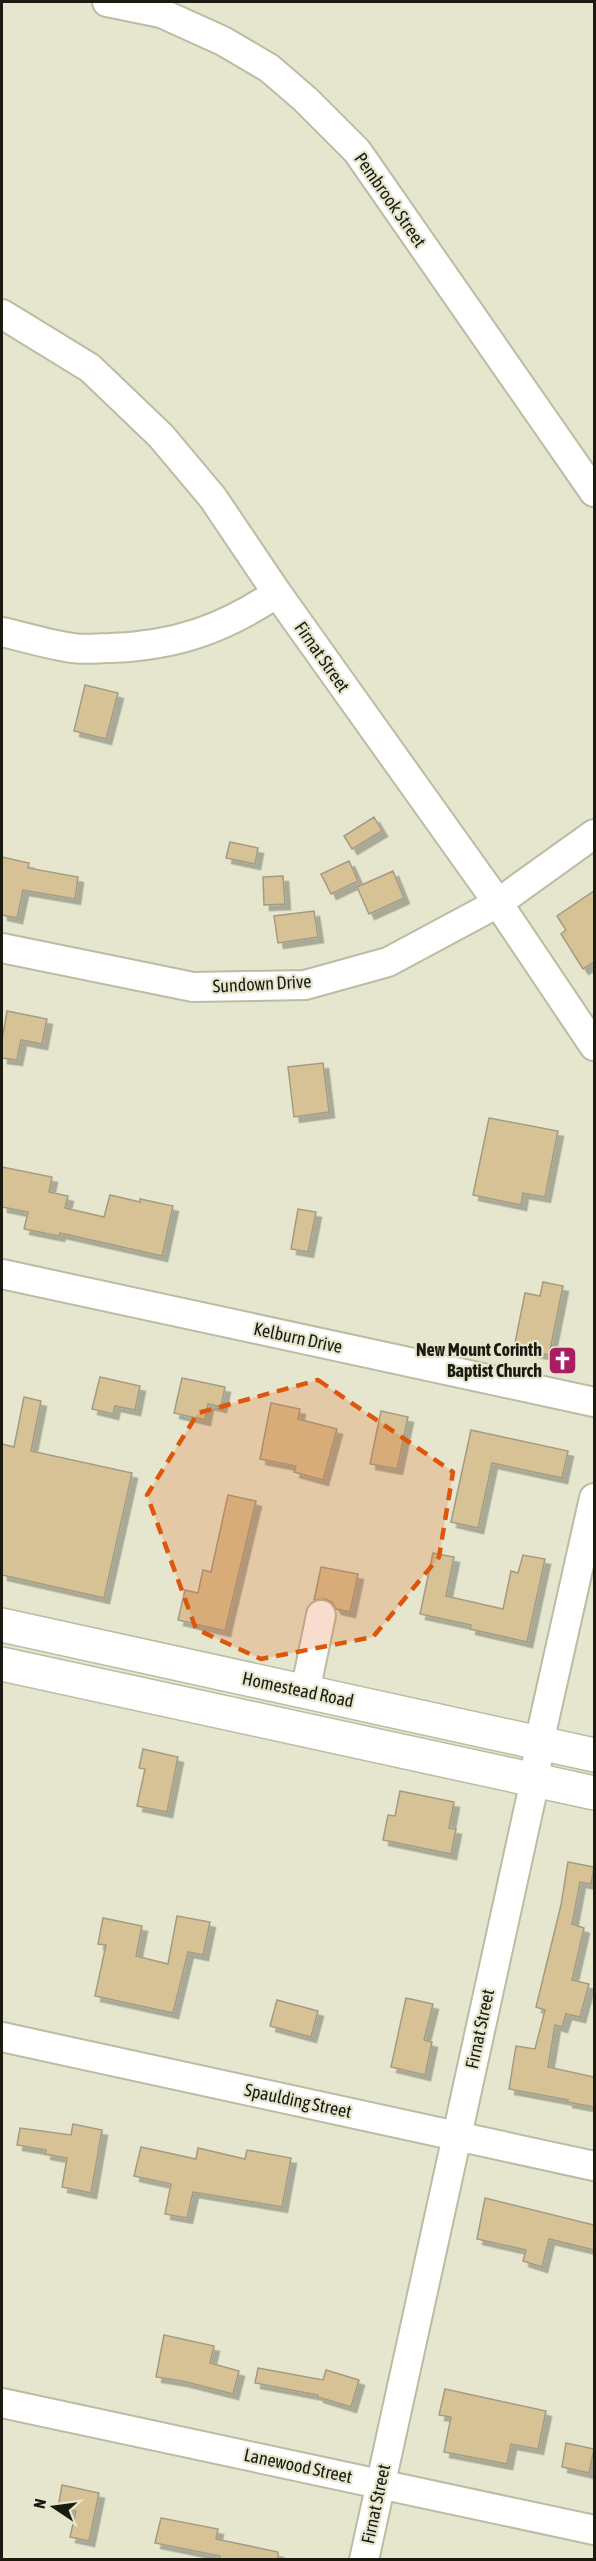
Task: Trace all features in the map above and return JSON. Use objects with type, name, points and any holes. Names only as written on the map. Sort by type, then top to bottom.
[{"type":"main road","name":"Homestead Road","points":[[2,1627],[594,1755]]},
{"type":"main road","name":"Homestead Road","points":[[2,1664],[594,1793]]},
{"type":"street","name":"Pembrook Street","points":[[107,2],[161,13],[223,41],[269,68],[305,99],[357,151],[594,492]]},
{"type":"street","name":"Firnat Street","points":[[2,314],[90,368],[161,436],[213,498],[277,593],[498,903],[594,1046]]},
{"type":"street","points":[[2,632],[74,648],[129,647],[170,642],[212,630],[245,614],[277,593]]},
{"type":"street","name":"Sundown Drive","points":[[2,948],[193,987],[305,985],[388,962],[498,903],[594,834]]},
{"type":"street","name":"Kelburn Drive","points":[[2,1274],[594,1402]]},
{"type":"street","name":"Firnat Street","points":[[364,2559],[434,2250],[535,1780],[539,1743],[594,1498]]},
{"type":"street","points":[[305,1692],[321,1615]]},
{"type":"street","name":"Spaulding Street","points":[[2,2037],[594,2166]]},
{"type":"street","name":"Lanewood Street","points":[[2,2403],[594,2530]]},
{"type":"highlighted area","points":[[318,1380],[453,1472],[439,1557],[373,1637],[261,1659],[196,1629],[147,1495],[198,1413]]},
{"type":"building","points":[[85,685],[118,693],[106,739],[74,731]]},
{"type":"building","points":[[374,817],[382,831],[352,849],[344,836]]},
{"type":"building","points":[[230,842],[258,848],[255,864],[226,858]]},
{"type":"building","points":[[2,857],[29,863],[28,868],[78,877],[75,899],[23,890],[17,918],[2,915]]},
{"type":"building","points":[[349,861],[358,881],[331,894],[321,874]]},
{"type":"building","points":[[393,871],[404,898],[369,914],[357,887]]},
{"type":"building","points":[[283,876],[285,904],[264,905],[263,877]]},
{"type":"building","points":[[594,891],[594,962],[583,969],[561,934],[566,930],[557,916]]},
{"type":"building","points":[[314,911],[318,937],[278,943],[274,916]]},
{"type":"building","points":[[7,1011],[47,1019],[42,1044],[21,1040],[17,1060],[2,1058],[2,1040]]},
{"type":"building","points":[[323,1063],[329,1112],[294,1117],[288,1067]]},
{"type":"building","points":[[489,1118],[558,1131],[545,1197],[523,1193],[521,1205],[473,1195]]},
{"type":"building","points":[[2,1167],[52,1177],[49,1192],[68,1196],[65,1208],[104,1217],[110,1195],[173,1206],[162,1256],[60,1233],[59,1236],[24,1229],[28,1212],[2,1207]]},
{"type":"building","points":[[298,1209],[316,1212],[308,1252],[291,1249]]},
{"type":"building","points":[[543,1282],[563,1286],[549,1355],[514,1348],[525,1293],[540,1296]]},
{"type":"building","points":[[100,1377],[140,1386],[135,1410],[115,1406],[113,1414],[92,1409]]},
{"type":"building","points":[[182,1378],[225,1387],[221,1407],[208,1404],[205,1420],[174,1413]]},
{"type":"building","points":[[24,1397],[41,1401],[31,1451],[132,1473],[104,1598],[2,1575],[2,1444],[14,1447]]},
{"type":"building","points":[[271,1403],[300,1409],[298,1419],[337,1429],[323,1480],[294,1472],[296,1466],[260,1459]]},
{"type":"building","points":[[381,1411],[408,1417],[397,1469],[370,1464]]},
{"type":"building","points":[[471,1430],[568,1451],[562,1478],[492,1463],[478,1528],[451,1522]]},
{"type":"building","points":[[228,1495],[256,1501],[225,1631],[178,1620],[185,1590],[198,1593],[203,1570],[211,1572]]},
{"type":"building","points":[[433,1553],[454,1557],[446,1596],[503,1609],[511,1571],[518,1573],[523,1555],[545,1559],[527,1642],[470,1629],[471,1625],[420,1614]]},
{"type":"building","points":[[321,1567],[358,1574],[350,1612],[336,1609],[332,1602],[325,1599],[314,1600]]},
{"type":"building","points":[[143,1749],[178,1757],[167,1812],[137,1806],[145,1769],[139,1768]]},
{"type":"building","points":[[400,1791],[454,1802],[449,1828],[456,1829],[451,1854],[383,1840],[388,1815],[395,1816]]},
{"type":"building","points":[[568,1862],[594,1867],[591,1884],[580,1882],[572,1924],[584,1928],[572,1980],[589,1984],[580,2017],[566,2014],[562,2027],[555,2025],[548,2067],[594,2077],[594,2107],[509,2089],[516,2046],[535,2049],[545,2010],[536,2007],[561,1905]]},
{"type":"building","points":[[177,1916],[210,1922],[203,1955],[188,1952],[173,2013],[95,1996],[106,1945],[98,1944],[103,1918],[142,1926],[136,1956],[168,1964]]},
{"type":"building","points":[[406,1998],[433,2004],[424,2040],[432,2042],[425,2075],[391,2067]]},
{"type":"building","points":[[277,2000],[318,2011],[311,2037],[270,2026]]},
{"type":"building","points":[[73,2124],[102,2130],[91,2193],[62,2187],[67,2158],[45,2154],[46,2150],[17,2145],[20,2128],[71,2135]]},
{"type":"building","points":[[141,2147],[196,2159],[198,2148],[245,2159],[247,2150],[291,2158],[282,2207],[193,2192],[187,2218],[165,2214],[171,2184],[134,2176]]},
{"type":"building","points":[[485,2198],[594,2225],[594,2250],[549,2239],[542,2267],[523,2261],[526,2250],[477,2239]]},
{"type":"building","points":[[164,2335],[214,2346],[210,2363],[239,2371],[233,2394],[156,2377]]},
{"type":"building","points":[[258,2368],[323,2380],[326,2370],[359,2380],[351,2407],[318,2397],[318,2395],[255,2383]]},
{"type":"building","points":[[445,2389],[546,2411],[538,2449],[511,2444],[507,2464],[444,2452],[451,2417],[439,2415]]},
{"type":"building","points":[[566,2443],[594,2449],[589,2473],[562,2467]]},
{"type":"building","points":[[62,2485],[99,2493],[89,2541],[70,2537],[76,2511],[58,2508]]},
{"type":"building","points":[[161,2518],[218,2529],[216,2539],[278,2552],[278,2559],[219,2559],[220,2556],[155,2543]]},
{"type":"place","name":"New Mount Corinth Baptist Church","points":[[563,1360]]}]
